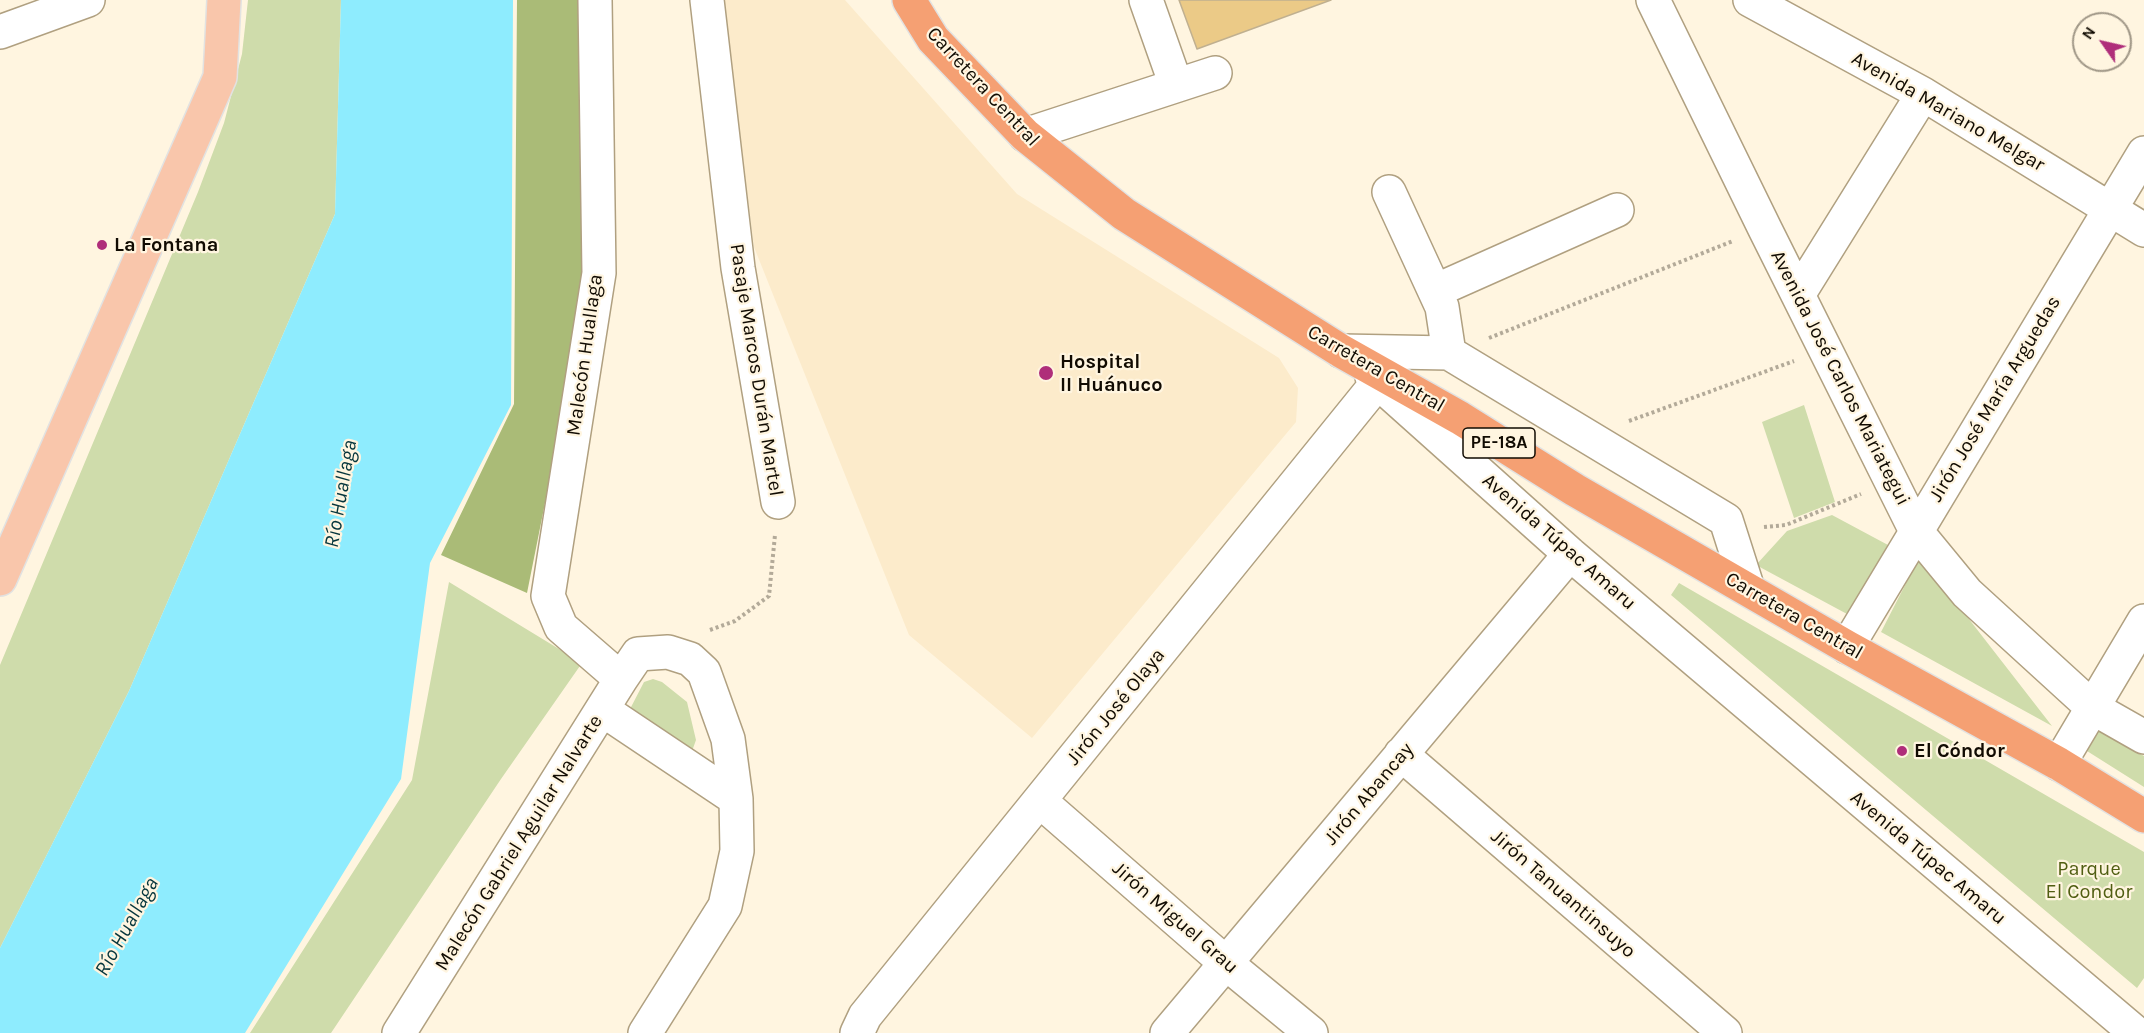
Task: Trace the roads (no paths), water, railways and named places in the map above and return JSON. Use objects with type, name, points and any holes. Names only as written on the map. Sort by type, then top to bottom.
[{"type":"highway","name":"Carretera Central","points":[[909,0],[933,39],[1025,135],[1124,214],[1341,351],[1460,418],[1575,490],[1847,647],[2059,764],[2144,816]]},
{"type":"main road","points":[[0,579],[220,77],[224,0]]},
{"type":"street","points":[[0,32],[88,0]]},
{"type":"street","name":"Malecón Huallaga","points":[[595,0],[599,273],[548,596],[561,627],[629,666]]},
{"type":"street","name":"Pasaje Marcos Durán Martel","points":[[707,0],[738,268],[778,502]]},
{"type":"street","points":[[1146,0],[1176,85]]},
{"type":"street","name":"Avenida José Carlos Mariategui","points":[[1653,0],[1917,531],[1966,592],[2093,708],[2144,737]]},
{"type":"street","name":"Avenida Mariano Melgar","points":[[1750,0],[1923,94],[2144,230]]},
{"type":"street","points":[[1025,135],[1215,73]]},
{"type":"street","points":[[1798,295],[1923,94]]},
{"type":"street","name":"Jirón José María Arguedas","points":[[1847,647],[2144,153]]},
{"type":"street","points":[[1389,192],[1442,307],[1449,353]]},
{"type":"street","points":[[1435,291],[1617,210]]},
{"type":"street","points":[[1341,351],[1449,353],[1726,520],[1748,589]]},
{"type":"street","name":"Avenida Túpac Amaru","points":[[1341,351],[1570,555],[2136,1033]]},
{"type":"street","name":"Jirón José Olaya","points":[[869,1027],[1040,801],[1378,382]]},
{"type":"street","name":"Jirón Abancay","points":[[1167,1033],[1570,555]]},
{"type":"street","points":[[2059,764],[2144,621]]},
{"type":"street","points":[[629,666],[668,652],[690,659],[704,672],[728,739],[736,799],[737,850],[725,906],[645,1033]]},
{"type":"street","name":"Malecón Gabriel Aguilar Nalvarte","points":[[399,1033],[629,666]]},
{"type":"street","points":[[603,710],[736,799]]},
{"type":"street","name":"Jirón Tanuantinsuyo","points":[[1401,754],[1725,1033]]},
{"type":"street","name":"Jirón Miguel Grau","points":[[1040,801],[1227,964],[1311,1033]]},
{"type":"water","name":"Río Huallaga","points":[[341,0],[513,0],[511,405],[430,563],[401,779],[245,1033],[0,1033],[0,948],[129,691],[335,214]]},
{"type":"place","name":"La Fontana","points":[[102,245]]},
{"type":"place","name":"Hospital II Huánuco","points":[[1046,373]]},
{"type":"place","name":"El Cóndor","points":[[1902,751]]},
{"type":"park label","name":"Parque El Condor","points":[[2089,880]]}]
